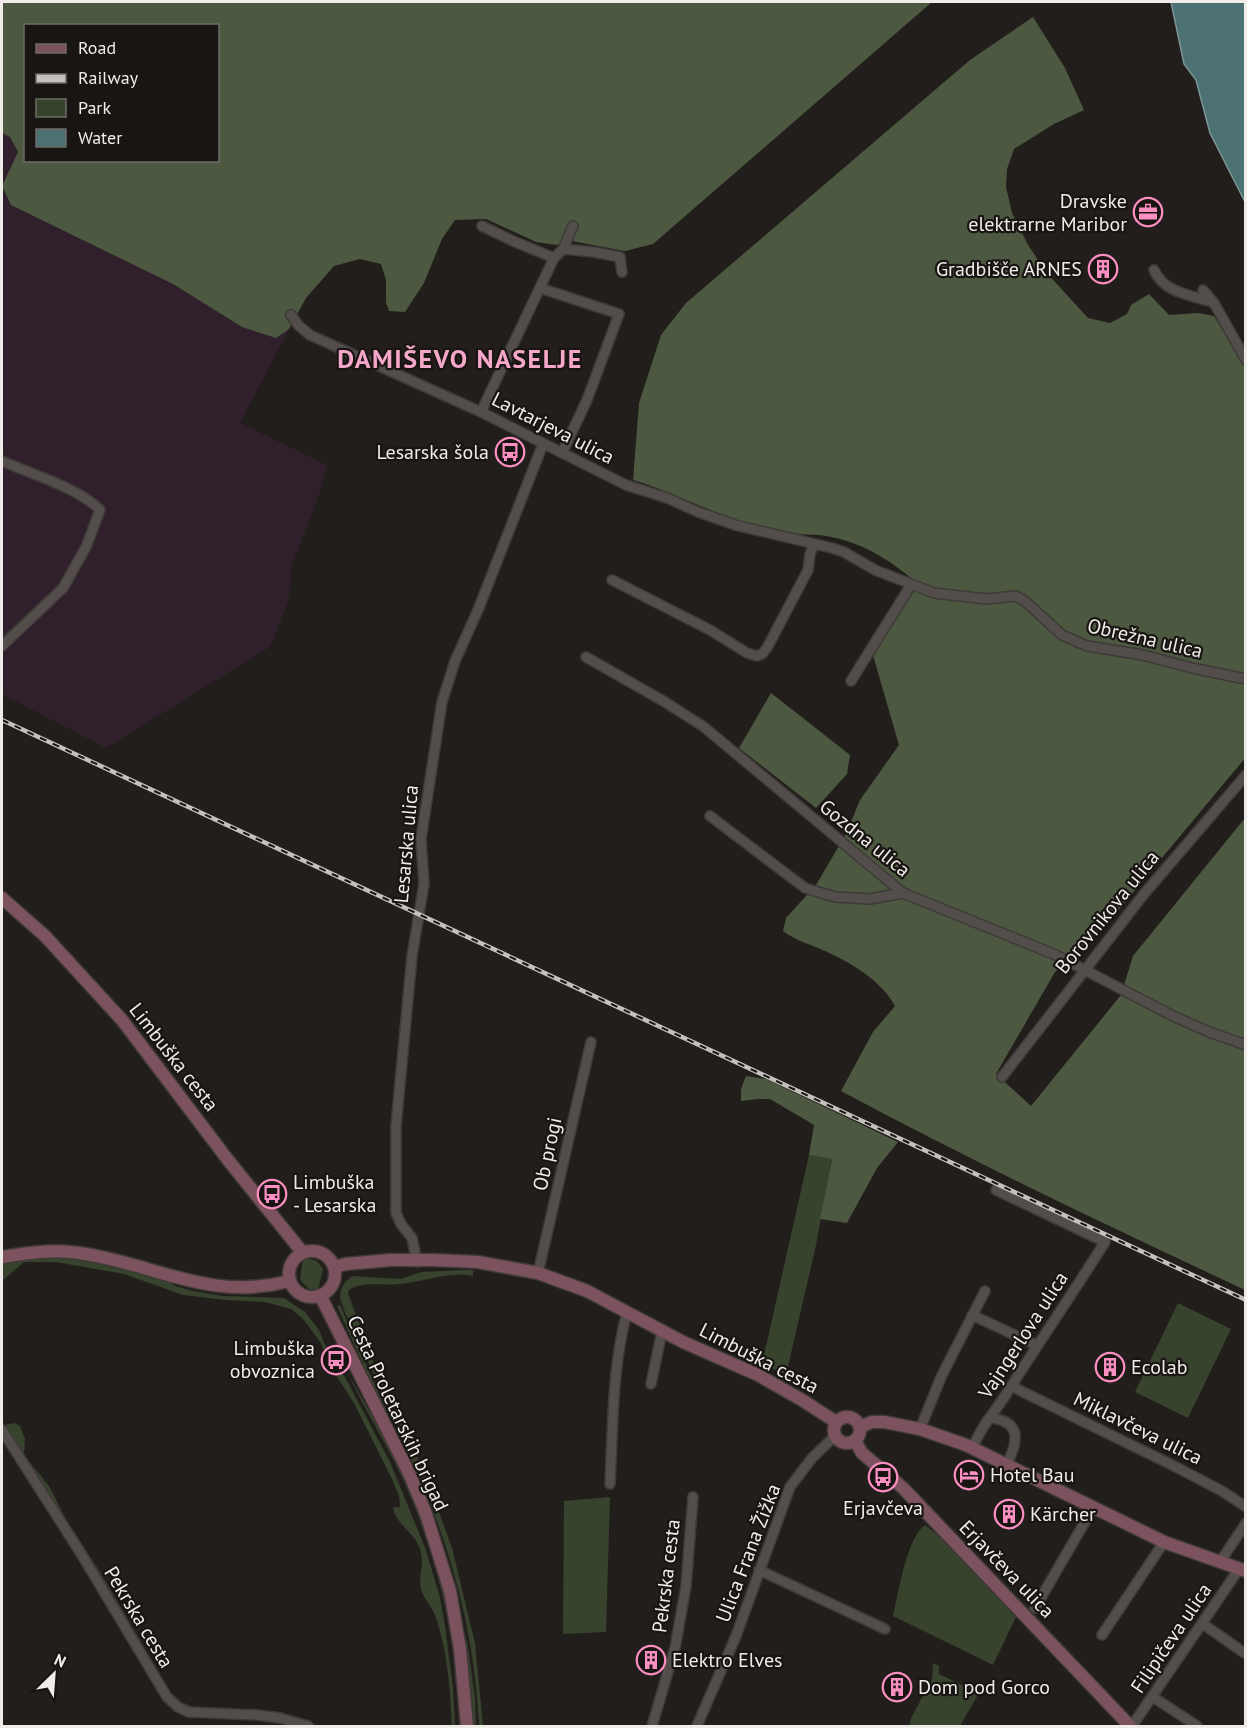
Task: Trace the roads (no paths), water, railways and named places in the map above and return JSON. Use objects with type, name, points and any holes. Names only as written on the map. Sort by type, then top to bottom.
[{"type":"main road","name":"Limbuška cesta","points":[[2,898],[45,936],[122,1020],[303,1253]]},
{"type":"main road","points":[[309,1251],[322,1253],[334,1267],[334,1281],[331,1287],[314,1297],[302,1294],[293,1287],[290,1281],[290,1268],[293,1262],[309,1251]]},
{"type":"main road","points":[[2,1257],[35,1252],[76,1252],[226,1288],[250,1288],[290,1281]]},
{"type":"main road","name":"Limbuška cesta","points":[[334,1267],[382,1261],[478,1262],[538,1273],[587,1291],[662,1331],[767,1380],[836,1422],[848,1416],[856,1420],[860,1427],[872,1422],[884,1422],[920,1429],[973,1448],[1164,1542],[1242,1570]]},
{"type":"main road","name":"Cesta Proletarskih brigad","points":[[320,1295],[409,1473],[426,1514],[450,1591],[461,1658],[467,1726]]},
{"type":"main road","points":[[836,1422],[835,1436],[844,1443],[855,1441],[860,1427]]},
{"type":"main road","name":"Erjavčeva ulica","points":[[855,1441],[862,1453],[903,1488],[1131,1726]]},
{"type":"street","points":[[482,226],[554,258]]},
{"type":"street","points":[[481,412],[554,258],[564,249],[573,226]]},
{"type":"street","points":[[564,249],[620,257],[621,272]]},
{"type":"street","points":[[1154,270],[1158,279],[1165,285],[1214,303]]},
{"type":"street","points":[[540,288],[619,314],[587,400],[562,453]]},
{"type":"street","points":[[1203,290],[1214,303],[1245,360]]},
{"type":"street","name":"Lavtarjeva ulica","points":[[291,315],[298,325],[310,335],[481,412],[626,485],[667,498],[738,526],[844,552],[875,570],[934,593],[986,599],[1016,596]]},
{"type":"street","name":"Lesarska ulica","points":[[417,1262],[412,1238],[396,1213],[396,1126],[412,956],[423,891],[421,839],[442,702],[455,661],[478,610],[543,444]]},
{"type":"street","points":[[2,461],[74,492],[92,502],[100,510],[86,547],[63,588],[2,646]]},
{"type":"street","points":[[612,580],[757,656],[767,648],[808,570],[814,544]]},
{"type":"street","points":[[851,681],[911,585]]},
{"type":"street","name":"Obrežna ulica","points":[[1016,596],[1062,634],[1087,646],[1143,655],[1245,679]]},
{"type":"street","name":"Gozdna ulica","points":[[586,657],[704,727],[903,893],[1056,955],[1173,1016],[1245,1046]]},
{"type":"street","name":"Borovnikova ulica","points":[[1002,1077],[1084,969],[1185,844],[1245,775]]},
{"type":"street","points":[[710,816],[804,888],[835,897],[870,899],[903,893]]},
{"type":"street","name":"Ob progi","points":[[538,1273],[591,1042]]},
{"type":"street","name":"Vajngerlova ulica","points":[[973,1448],[982,1427],[1105,1242],[996,1190]]},
{"type":"street","points":[[920,1429],[942,1375],[985,1292]]},
{"type":"street","points":[[610,1484],[615,1377],[627,1312]]},
{"type":"street","points":[[972,1315],[1036,1345]]},
{"type":"street","points":[[651,1384],[662,1331]]},
{"type":"street","name":"Miklavčeva ulica","points":[[1011,1386],[1172,1465],[1222,1491],[1245,1507]]},
{"type":"street","points":[[990,1418],[1002,1419],[1014,1428],[1016,1436],[1007,1464]]},
{"type":"street","name":"Pekrska cesta","points":[[2,1430],[81,1552],[167,1697],[188,1712],[258,1714],[308,1726]]},
{"type":"street","name":"Ulica Frana Žižka","points":[[697,1726],[736,1636],[790,1487],[812,1458],[835,1436]]},
{"type":"street","name":"Pekrska cesta","points":[[652,1726],[675,1648],[686,1586],[693,1497]]},
{"type":"street","points":[[1035,1608],[1093,1508]]},
{"type":"street","points":[[1220,1562],[1245,1523]]},
{"type":"street","points":[[1102,1635],[1164,1542]]},
{"type":"street","points":[[759,1570],[885,1629]]},
{"type":"street","name":"Filipičeva ulica","points":[[1131,1726],[1242,1570]]},
{"type":"street","points":[[1203,1624],[1245,1654]]},
{"type":"street","points":[[1153,1696],[1197,1726]]},
{"type":"water","points":[[1171,2],[1245,2],[1245,202],[1210,133],[1196,80],[1184,64]]},
{"type":"railway","points":[[2,720],[1246,1300]]},
{"type":"place","name":"Dravske elektrarne Maribor","points":[[1148,212]]},
{"type":"place","name":"Gradbišče ARNES","points":[[1103,269]]},
{"type":"place","name":"Lesarska šola","points":[[510,452]]},
{"type":"place","name":"Limbuška - Lesarska","points":[[272,1194]]},
{"type":"place","name":"Limbuška obvoznica","points":[[336,1360]]},
{"type":"place","name":"Ecolab","points":[[1110,1367]]},
{"type":"place","name":"Hotel Bau","points":[[969,1475]]},
{"type":"place","name":"Erjavčeva","points":[[883,1477]]},
{"type":"place","name":"Kärcher","points":[[1009,1514]]},
{"type":"place","name":"Elektro Elves","points":[[651,1660]]},
{"type":"place","name":"Dom pod Gorco","points":[[897,1687]]},
{"type":"district","name":"DAMIŠEVO NASELJE","points":[[460,358]]}]
